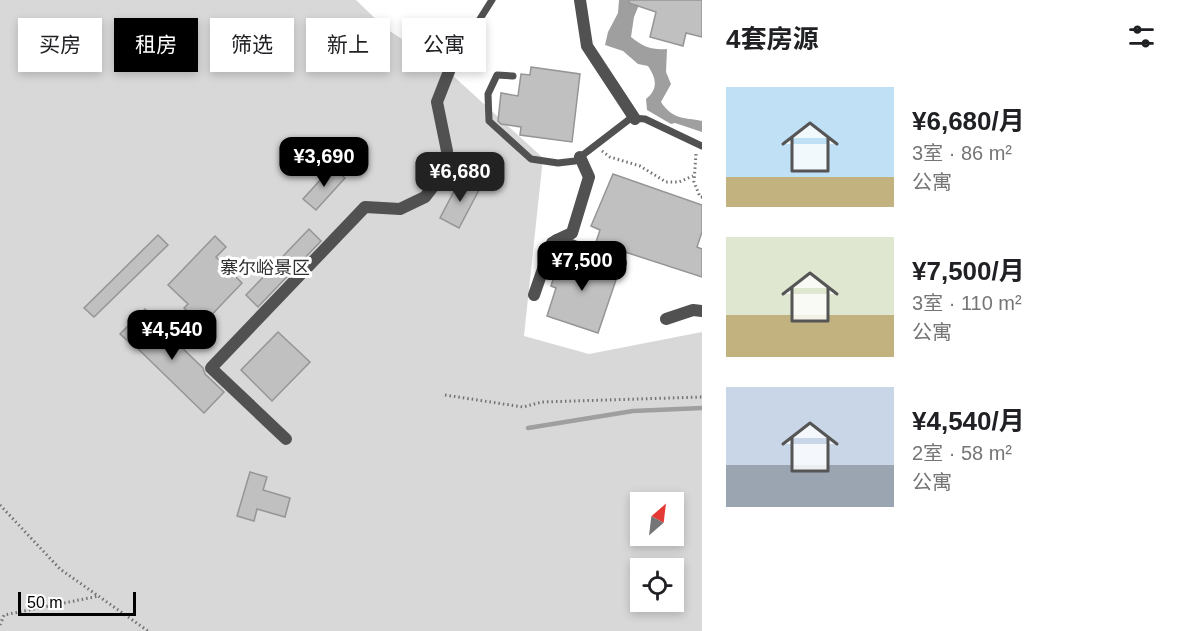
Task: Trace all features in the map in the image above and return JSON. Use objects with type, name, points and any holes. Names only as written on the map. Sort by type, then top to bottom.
[{"type":"street","points":[[580,0],[587,46],[635,119]]},
{"type":"street","points":[[286,439],[211,368],[365,207],[400,209],[425,197],[446,170],[447,151],[437,102],[449,72]]},
{"type":"street","points":[[534,295],[552,243],[572,233],[590,177],[580,158]]},
{"type":"street","points":[[557,240],[621,263]]},
{"type":"street","points":[[666,319],[693,310],[702,311]]},
{"type":"lane","points":[[481,18],[492,0]]},
{"type":"lane","points":[[513,76],[497,75],[488,94],[489,121],[531,159],[558,163],[574,161],[631,118],[645,119],[700,145]]},
{"type":"path","points":[[700,145],[693,176],[700,197],[702,197]]},
{"type":"path","points":[[595,146],[610,158],[640,166],[666,182],[679,182],[693,176]]},
{"type":"path","points":[[445,395],[523,407],[542,402],[702,397]]},
{"type":"path","points":[[0,505],[60,569],[148,631]]},
{"type":"path","points":[[0,625],[4,615],[99,596]]},
{"type":"green space","name":"寨尔峪景区","points":[[0,0],[356,0],[375,18],[306,18],[306,72],[390,72],[390,31],[402,39],[402,72],[449,72],[543,158],[524,336],[589,354],[702,332],[702,631],[0,631]]},
{"type":"shaded area","points":[[619,0],[641,0],[634,17],[631,37],[648,47],[667,49],[666,72],[671,84],[661,102],[674,115],[702,121],[702,132],[675,123],[671,124],[647,110],[646,99],[653,91],[655,83],[648,66],[638,64],[623,51],[605,45],[608,32],[618,13]]},
{"type":"building","points":[[629,0],[702,0],[702,37],[686,33],[683,46],[650,37],[656,12],[629,3]]},
{"type":"building","points":[[531,67],[580,74],[572,142],[520,135],[521,127],[501,124],[498,121],[501,93],[518,96],[521,74],[530,75]]},
{"type":"building","points":[[332,167],[345,178],[316,210],[303,199]]},
{"type":"building","points":[[613,174],[702,205],[702,232],[697,247],[702,249],[702,277],[625,252],[624,255],[595,245],[600,230],[591,226]]},
{"type":"building","points":[[461,178],[480,188],[459,228],[440,218]]},
{"type":"building","points":[[309,229],[321,241],[258,307],[246,295]]},
{"type":"building","points":[[158,235],[168,245],[94,317],[84,308]]},
{"type":"building","points":[[215,236],[226,247],[216,257],[242,283],[202,325],[184,308],[188,304],[168,285]]},
{"type":"building","points":[[562,251],[619,271],[598,333],[547,316],[556,288],[551,286]]},
{"type":"building","points":[[145,309],[224,392],[204,413],[120,334]]},
{"type":"building","points":[[278,332],[310,362],[272,401],[241,370]]},
{"type":"building","points":[[250,472],[267,477],[263,490],[290,498],[285,517],[257,509],[254,521],[237,516]]},
{"type":"waterway","points":[[528,428],[633,411],[702,408]]}]
